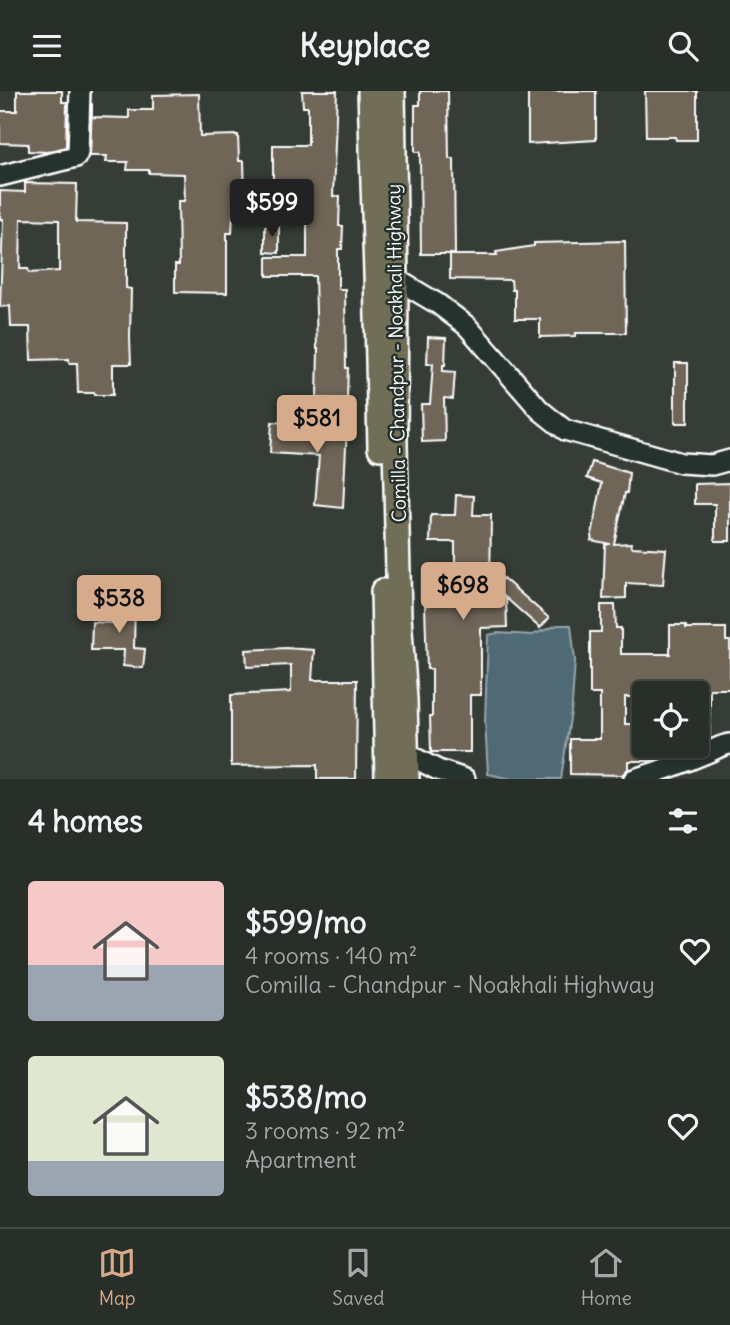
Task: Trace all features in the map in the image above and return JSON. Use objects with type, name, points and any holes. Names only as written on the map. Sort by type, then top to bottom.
[{"type":"main road","name":"Comilla - Chandpur - Noakhali Highway","points":[[370,91],[392,617]]},
{"type":"main road","name":"Comilla - Chandpur - Noakhali Highway","points":[[392,617],[396,279],[393,91]]},
{"type":"main road","points":[[392,617],[405,699],[407,779]]},
{"type":"main road","points":[[387,779],[392,617]]},
{"type":"street","points":[[0,176],[76,157],[79,91]]},
{"type":"street","points":[[396,279],[438,304],[467,326],[540,410],[565,430],[681,463],[712,465],[730,460]]},
{"type":"street","points":[[634,779],[660,772],[730,744]]},
{"type":"street","points":[[407,754],[438,770],[465,779]]},
{"type":"water","points":[[558,625],[571,625],[575,660],[572,705],[561,779],[511,779],[488,774],[485,721],[488,635],[532,635]]},
{"type":"building","points":[[17,91],[62,91],[62,102],[67,102],[66,147],[47,152],[28,151],[28,144],[0,143],[0,111],[17,111]]},
{"type":"building","points":[[302,91],[337,91],[333,196],[340,196],[339,226],[343,226],[342,249],[338,249],[338,289],[345,289],[347,399],[317,398],[315,276],[267,276],[267,257],[307,257],[307,221],[300,221],[301,193],[273,193],[273,145],[308,145],[308,107],[303,107]]},
{"type":"building","points":[[420,91],[448,91],[449,159],[454,159],[455,254],[421,254],[420,152],[415,152],[415,105],[420,105]]},
{"type":"building","points":[[528,91],[596,91],[596,140],[528,144]]},
{"type":"building","points":[[645,91],[697,91],[697,140],[646,137]]},
{"type":"building","points":[[199,94],[200,136],[238,135],[239,161],[244,161],[245,196],[234,196],[232,233],[227,233],[227,293],[175,292],[175,265],[179,265],[178,201],[185,201],[184,174],[127,170],[128,162],[106,162],[107,156],[90,156],[92,103],[92,117],[129,118],[129,110],[153,110],[153,95]]},
{"type":"building","points":[[25,183],[77,184],[76,222],[126,223],[126,288],[131,289],[131,364],[113,364],[113,395],[78,393],[77,363],[69,363],[69,359],[31,360],[30,327],[11,327],[10,306],[0,307],[3,219],[0,219],[0,191],[25,192]],"holes":[[[21,219],[59,220],[59,271],[29,273],[28,269],[20,269]]]},
{"type":"building","points":[[265,226],[279,226],[279,253],[265,252]]},
{"type":"building","points":[[625,241],[626,333],[576,333],[576,336],[540,337],[540,319],[515,319],[515,290],[512,290],[511,280],[450,279],[450,255],[497,255],[496,252],[534,246],[534,243]]},
{"type":"building","points":[[428,337],[446,338],[443,371],[455,372],[453,399],[444,398],[445,441],[422,442],[421,404],[430,404],[433,364],[427,364]]},
{"type":"building","points":[[675,363],[688,363],[688,423],[675,423]]},
{"type":"building","points":[[272,422],[347,426],[343,508],[315,505],[319,456],[270,453]]},
{"type":"building","points":[[592,462],[629,473],[627,493],[614,544],[631,543],[632,547],[666,549],[663,585],[626,583],[626,598],[603,599],[605,544],[610,544],[591,540],[602,483],[587,478]]},
{"type":"building","points":[[730,483],[730,541],[715,541],[715,504],[695,504],[695,484]]},
{"type":"building","points":[[456,495],[474,496],[473,515],[491,515],[490,591],[492,598],[506,598],[507,627],[481,628],[481,695],[470,695],[470,752],[431,752],[432,669],[427,669],[425,605],[429,605],[429,571],[455,571],[455,542],[430,542],[431,515],[455,515]]},
{"type":"building","points":[[503,578],[549,618],[540,628],[494,588]]},
{"type":"building","points":[[114,601],[135,602],[134,648],[145,649],[143,668],[123,666],[124,650],[91,650],[92,622],[114,623]]},
{"type":"building","points":[[601,605],[615,605],[616,628],[621,628],[621,654],[670,654],[670,625],[686,625],[686,628],[726,628],[726,641],[730,641],[730,689],[710,689],[710,738],[709,681],[632,681],[632,697],[625,697],[625,724],[632,724],[632,758],[659,758],[628,761],[628,769],[622,775],[570,774],[570,739],[600,739],[600,694],[590,694],[590,632],[601,632]]},
{"type":"building","points":[[246,650],[314,650],[312,680],[357,680],[356,779],[317,779],[317,765],[231,766],[231,695],[291,692],[291,665],[247,667]]}]
